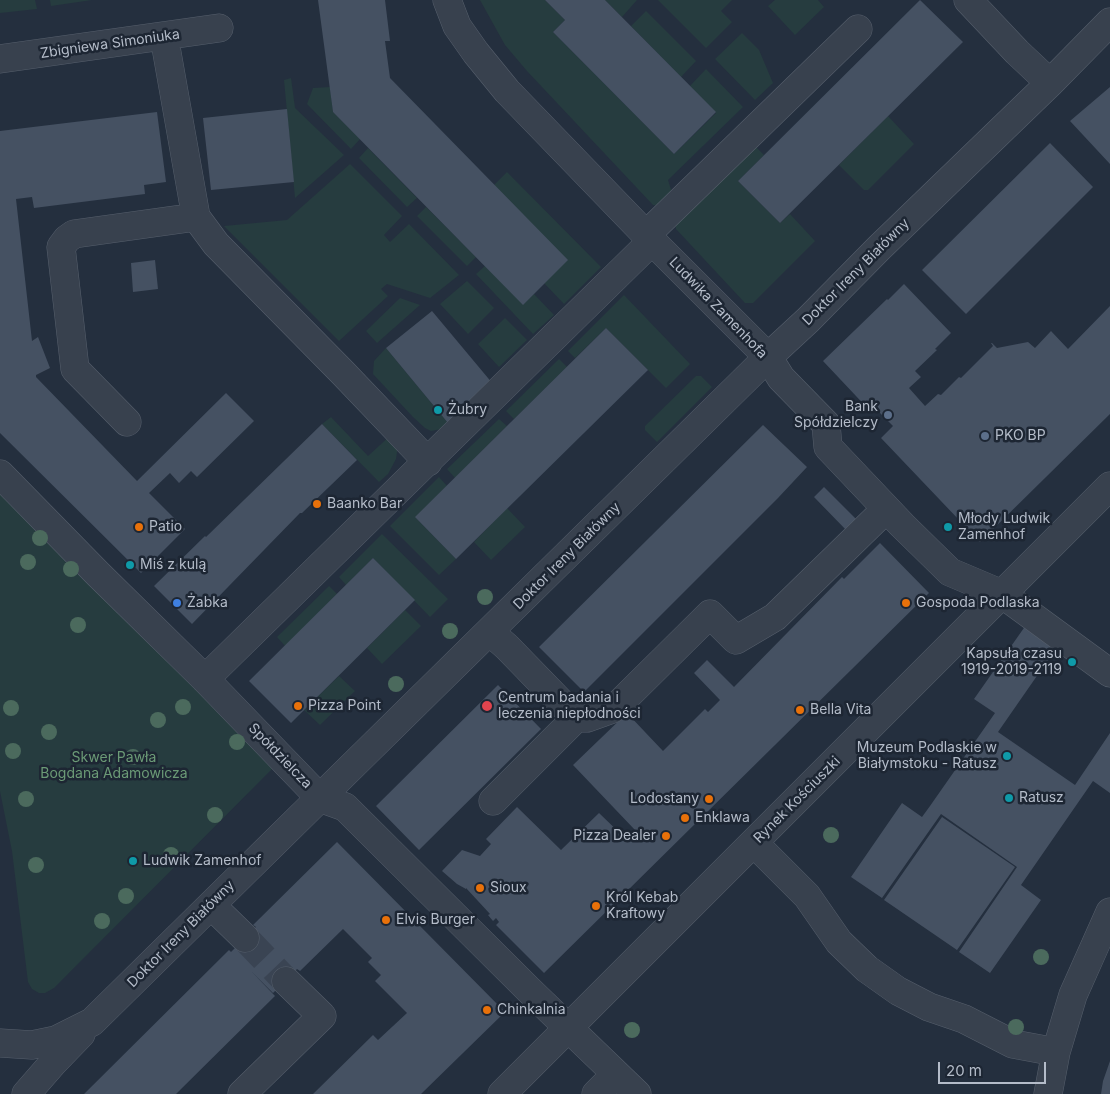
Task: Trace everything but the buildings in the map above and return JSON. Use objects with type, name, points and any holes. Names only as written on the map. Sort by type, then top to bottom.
[{"type":"street","name":"Ludwika Zamenhofa","points":[[446,0],[457,26],[507,91],[649,238],[768,357],[781,378],[826,424],[828,446],[894,517],[950,572],[1002,594],[1110,673]]},
{"type":"street","points":[[968,0],[1017,52],[1050,83]]},
{"type":"street","name":"Doktor Ireny Białówny","points":[[0,1044],[32,1045],[56,1040],[92,1022],[1110,22]]},
{"type":"street","name":"Zbigniewa Simoniuka","points":[[0,59],[219,28]]},
{"type":"street","points":[[205,679],[428,462],[858,29]]},
{"type":"street","points":[[164,36],[196,217],[216,244],[428,462]]},
{"type":"street","points":[[127,422],[75,369],[61,247],[74,234],[196,217]]},
{"type":"street","name":"Spółdzielcza","points":[[0,474],[205,679],[320,798],[345,807],[568,1027]]},
{"type":"street","name":"Rynek Kościuszki","points":[[502,1094],[1110,486]]},
{"type":"street","points":[[493,801],[576,718],[587,718],[601,714],[620,703],[710,614],[736,640],[775,617],[894,517]]},
{"type":"street","points":[[490,632],[576,718]]},
{"type":"street","points":[[754,843],[806,896],[839,942],[867,969],[898,991],[929,1007],[964,1019],[1013,1044],[1056,1052]]},
{"type":"street","points":[[211,905],[245,938]]},
{"type":"street","points":[[1048,1094],[1056,1052],[1073,995],[1110,912]]},
{"type":"street","points":[[242,1094],[322,1016],[286,981]]},
{"type":"street","points":[[26,1094],[52,1063],[92,1022]]},
{"type":"street","points":[[568,1027],[637,1094]]},
{"type":"street","points":[[596,1094],[616,1074]]},
{"type":"green space","points":[[0,0],[35,0],[37,9],[0,13]]},
{"type":"green space","points":[[50,0],[92,0],[51,6]]},
{"type":"green space","points":[[480,0],[545,0],[565,20],[553,32],[674,154],[716,113],[690,86],[706,69],[743,107],[668,180],[672,193],[660,206],[653,205],[527,71],[505,45]]},
{"type":"green space","points":[[605,0],[637,0],[622,17]]},
{"type":"green space","points":[[658,0],[732,0],[721,11],[732,22],[706,48]]},
{"type":"green space","points":[[775,0],[818,0],[824,7],[795,35],[768,6]]},
{"type":"green space","points":[[646,11],[696,61],[681,77],[631,26]]},
{"type":"green space","points":[[742,33],[759,50],[773,83],[755,100],[715,59]]},
{"type":"green space","points":[[291,78],[295,108],[344,155],[295,198],[284,80]]},
{"type":"green space","points":[[330,87],[333,112],[360,139],[351,149],[307,104],[313,88]]},
{"type":"green space","points":[[888,116],[914,144],[868,190],[864,190],[839,165]]},
{"type":"green space","points":[[753,144],[764,155],[738,181],[780,223],[790,214],[815,241],[753,303],[745,303],[676,229],[675,222]]},
{"type":"green space","points":[[368,148],[417,198],[407,207],[359,158]]},
{"type":"green space","points":[[350,164],[402,216],[384,235],[390,242],[409,224],[459,275],[430,298],[387,284],[381,289],[388,296],[339,341],[224,226],[287,220]]},
{"type":"green space","points":[[507,172],[601,267],[564,304],[544,283],[494,185]]},
{"type":"green space","points":[[426,207],[476,257],[467,266],[417,216]]},
{"type":"green space","points":[[485,266],[523,304],[534,294],[554,315],[533,334],[476,274]]},
{"type":"green space","points":[[467,281],[494,308],[468,334],[440,304]]},
{"type":"green space","points":[[624,295],[690,364],[666,388],[606,328],[575,358],[568,351]]},
{"type":"green space","points":[[400,298],[420,305],[377,343],[366,331]]},
{"type":"green space","points":[[505,318],[527,340],[499,367],[478,344]]},
{"type":"green space","points":[[386,348],[448,423],[441,429],[431,431],[425,428],[373,374],[374,361]]},
{"type":"green space","points":[[559,359],[567,367],[514,419],[506,411]]},
{"type":"green space","points":[[696,376],[701,376],[712,387],[657,442],[645,430],[645,426]]},
{"type":"green space","points":[[331,417],[368,456],[391,435],[397,446],[396,459],[388,474],[379,482],[322,424]]},
{"type":"green space","points":[[499,419],[507,426],[455,478],[447,469]]},
{"type":"green space","points":[[439,477],[447,486],[416,518],[456,559],[439,575],[390,526]]},
{"type":"green space","name":"Skwer Pawła Bogdana Adamowicza","points":[[0,493],[275,766],[54,988],[45,993],[39,993],[32,989],[28,982],[12,851],[0,791]]},
{"type":"green space","points":[[507,508],[525,527],[491,560],[474,542]]},
{"type":"green space","points":[[382,534],[448,599],[430,617],[373,558],[346,585],[339,577]]},
{"type":"green space","points":[[329,586],[337,594],[285,646],[277,637]]},
{"type":"green space","points":[[405,610],[421,626],[382,664],[367,648]]},
{"type":"green space","points":[[339,676],[355,691],[320,725],[304,710]]},
{"type":"tunnel","points":[[245,938],[286,981]]},
{"type":"place","name":"Żubry","points":[[438,410]]},
{"type":"place","name":"Bank Spółdzielczy","points":[[888,415]]},
{"type":"place","name":"PKO BP","points":[[985,436]]},
{"type":"place","name":"Baanko Bar","points":[[317,504]]},
{"type":"place","name":"Patio","points":[[139,527]]},
{"type":"place","name":"Młody Ludwik Zamenhof","points":[[948,527]]},
{"type":"place","name":"Miś z kulą","points":[[130,565]]},
{"type":"place","name":"Żabka","points":[[177,603]]},
{"type":"place","name":"Gospoda Podlaska","points":[[906,603]]},
{"type":"place","name":"Kapsuła czasu 1919-2019-2119","points":[[1072,662]]},
{"type":"place","name":"Pizza Point","points":[[298,706]]},
{"type":"place","name":"Centrum badania i leczenia niepłodności","points":[[487,706]]},
{"type":"place","name":"Bella Vita","points":[[800,710]]},
{"type":"place","name":"Muzeum Podlaskie w Białymstoku - Ratusz","points":[[1007,756]]},
{"type":"place","name":"Ratusz","points":[[1009,798]]},
{"type":"place","name":"Lodostany","points":[[709,799]]},
{"type":"place","name":"Enklawa","points":[[685,818]]},
{"type":"place","name":"Pizza Dealer","points":[[666,836]]},
{"type":"place","name":"Ludwik Zamenhof","points":[[133,861]]},
{"type":"place","name":"Sioux","points":[[480,888]]},
{"type":"place","name":"Król Kebab Kraftowy","points":[[596,906]]},
{"type":"place","name":"Elvis Burger","points":[[386,920]]},
{"type":"place","name":"Chinkalnia","points":[[487,1010]]}]
